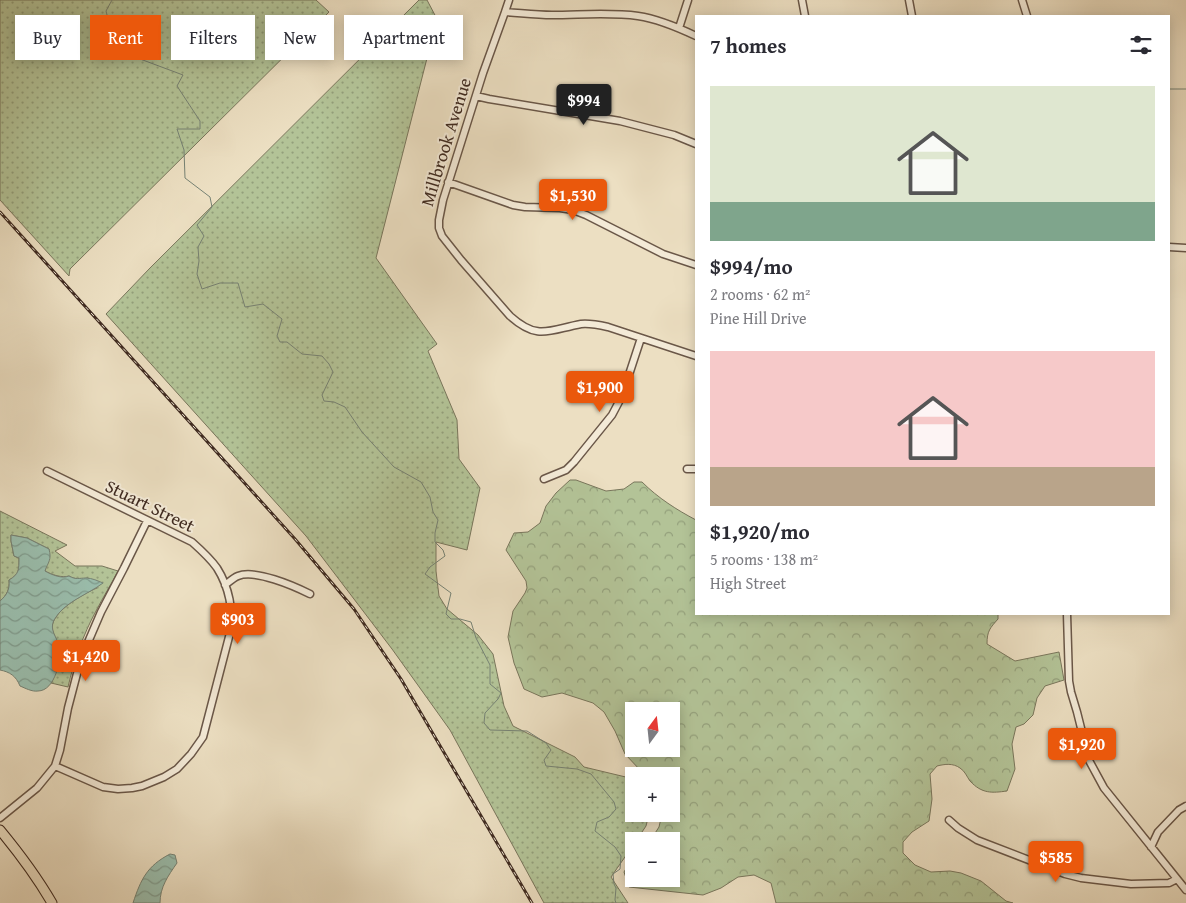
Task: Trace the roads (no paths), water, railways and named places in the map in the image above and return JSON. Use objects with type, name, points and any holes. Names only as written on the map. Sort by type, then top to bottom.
[{"type":"main road","points":[[0,830],[27,864],[52,903]]},
{"type":"street","name":"Millbrook Avenue","points":[[509,0],[448,182],[440,212],[439,228],[442,236],[510,316],[526,328],[544,332],[582,324],[608,326],[695,356]]},
{"type":"street","points":[[679,28],[688,0]]},
{"type":"street","points":[[802,0],[805,15]]},
{"type":"street","points":[[909,0],[912,15]]},
{"type":"street","points":[[1022,0],[1028,15]]},
{"type":"street","points":[[505,12],[549,15],[619,14],[638,16],[656,20],[695,36]]},
{"type":"street","points":[[476,96],[628,122],[674,135],[695,144]]},
{"type":"street","points":[[448,182],[524,207],[549,207],[573,210],[663,254],[695,265]]},
{"type":"street","points":[[1170,247],[1186,248]]},
{"type":"street","points":[[544,479],[566,470],[612,415],[622,396],[641,338]]},
{"type":"street","points":[[687,470],[695,468]]},
{"type":"street","name":"Stuart Street","points":[[47,472],[192,542],[218,570],[225,584],[232,611],[230,633],[203,736],[177,769],[164,777],[142,786],[118,789],[103,787],[55,766]]},
{"type":"street","points":[[0,818],[37,788],[55,766],[77,673],[86,647],[101,612],[147,521]]},
{"type":"street","points":[[225,584],[239,575],[254,575],[282,582],[310,594]]},
{"type":"street","points":[[1067,615],[1070,692],[1081,728],[1085,753],[1104,788],[1186,890]]},
{"type":"street","points":[[1151,847],[1158,832],[1179,810],[1186,806]]},
{"type":"street","points":[[949,820],[977,840],[1059,872],[1081,878],[1131,884],[1169,883],[1177,879]]},
{"type":"water","points":[[11,535],[27,538],[49,549],[50,558],[45,571],[60,577],[90,578],[103,583],[64,608],[54,620],[52,627],[60,652],[58,666],[53,680],[44,690],[31,690],[20,686],[12,675],[0,670],[0,601],[6,594],[9,580],[17,574],[19,566],[19,558],[14,556]]},
{"type":"water","points":[[170,854],[175,855],[177,863],[163,887],[160,903],[133,903],[139,887],[150,868]]},
{"type":"waterway","points":[[112,0],[106,11],[116,50],[183,75],[177,86],[200,121],[200,129],[177,129],[184,150],[185,178],[210,197],[212,207],[197,225],[204,236],[198,247],[199,261],[197,274],[202,289],[220,283],[238,283],[245,307],[263,304],[282,319],[277,336],[280,342],[287,342],[302,354],[322,356],[329,364],[333,372],[322,395],[324,401],[334,402],[345,407],[362,432],[394,467],[421,482],[430,497],[433,512],[438,520],[435,542],[443,550],[445,556],[430,567],[425,574],[451,593],[446,614],[451,619],[471,622],[476,638],[490,665],[490,684],[501,693],[485,713],[484,723],[490,730],[527,731],[546,743],[551,750],[544,760],[546,766],[577,769],[591,774],[614,802],[616,809],[609,817],[597,822],[595,831],[615,847],[621,856],[620,869],[613,874],[616,888],[616,903]]},
{"type":"waterway","points":[[1170,89],[1186,89]]},
{"type":"railway","points":[[0,212],[295,539],[354,609],[401,679],[532,903]]}]
